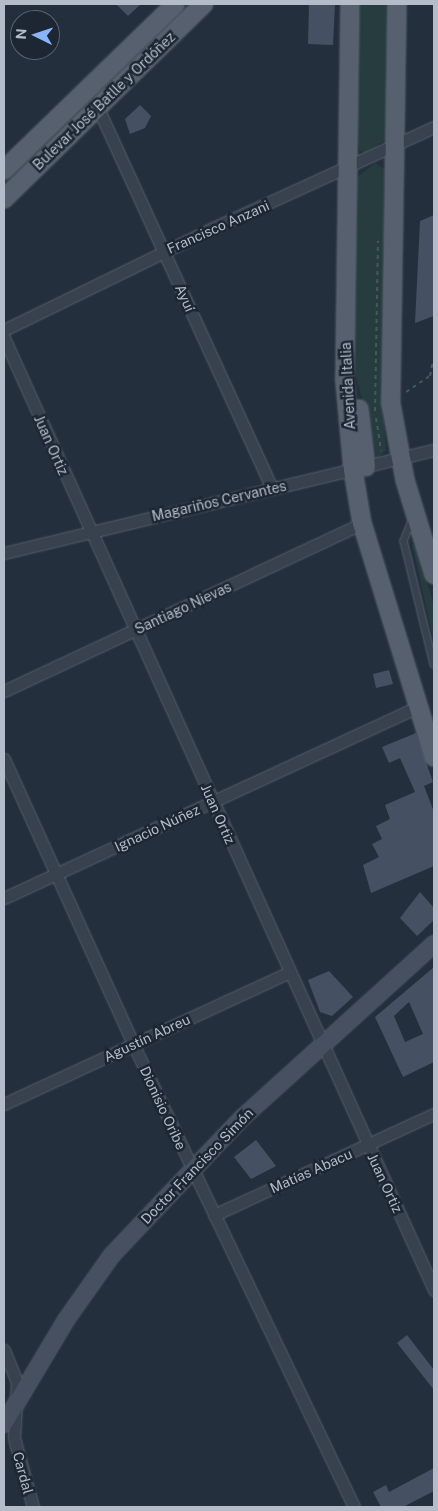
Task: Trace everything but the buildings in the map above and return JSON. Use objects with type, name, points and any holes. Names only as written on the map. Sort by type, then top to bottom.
[{"type":"main road","name":"Bulevar José Batlle y Ordóñez","points":[[4,170],[175,4]]},
{"type":"main road","name":"Bulevar José Batlle y Ordóñez","points":[[4,199],[97,106],[204,4]]},
{"type":"main road","name":"Avenida Italia","points":[[350,4],[345,169],[345,382],[359,468],[362,523],[434,757]]},
{"type":"main road","points":[[397,4],[390,394],[400,459],[434,575]]},
{"type":"street","name":"Ayuí","points":[[97,106],[272,489]]},
{"type":"street","name":"Francisco Anzani","points":[[4,330],[164,251],[393,148],[434,127]]},
{"type":"street","name":"Juan Ortiz","points":[[4,338],[90,533],[434,1290]]},
{"type":"street","name":"Magariños Cervantes","points":[[4,553],[434,450]]},
{"type":"street","name":"Santiago Nievas","points":[[4,690],[136,631],[362,523]]},
{"type":"street","name":"Ignacio Núñez","points":[[4,898],[418,706]]},
{"type":"street","name":"Dionisio Oribe","points":[[4,759],[55,875],[191,1169],[354,1507]]},
{"type":"street","name":"Doctor Francisco Simón","points":[[4,1424],[86,1288],[191,1169],[434,944]]},
{"type":"street","name":"Agustín Abreu","points":[[4,1104],[290,972]]},
{"type":"street","name":"Matías Abacu","points":[[214,1215],[368,1146],[434,1114]]},
{"type":"street","name":"Cardal","points":[[4,1350],[17,1383],[18,1400],[9,1439],[32,1507]]},
{"type":"lane","points":[[415,513],[404,541],[434,664]]},
{"type":"path","points":[[390,394],[418,388],[430,376],[433,361]]},
{"type":"green space","points":[[186,4],[194,4],[4,190],[4,182]]},
{"type":"green space","points":[[360,4],[389,4],[386,140],[365,153],[359,150],[357,139]]},
{"type":"green space","points":[[375,163],[385,169],[381,381],[386,450],[377,459],[354,368],[356,178]]},
{"type":"green space","points":[[412,544],[416,544],[434,606],[434,642]]}]
